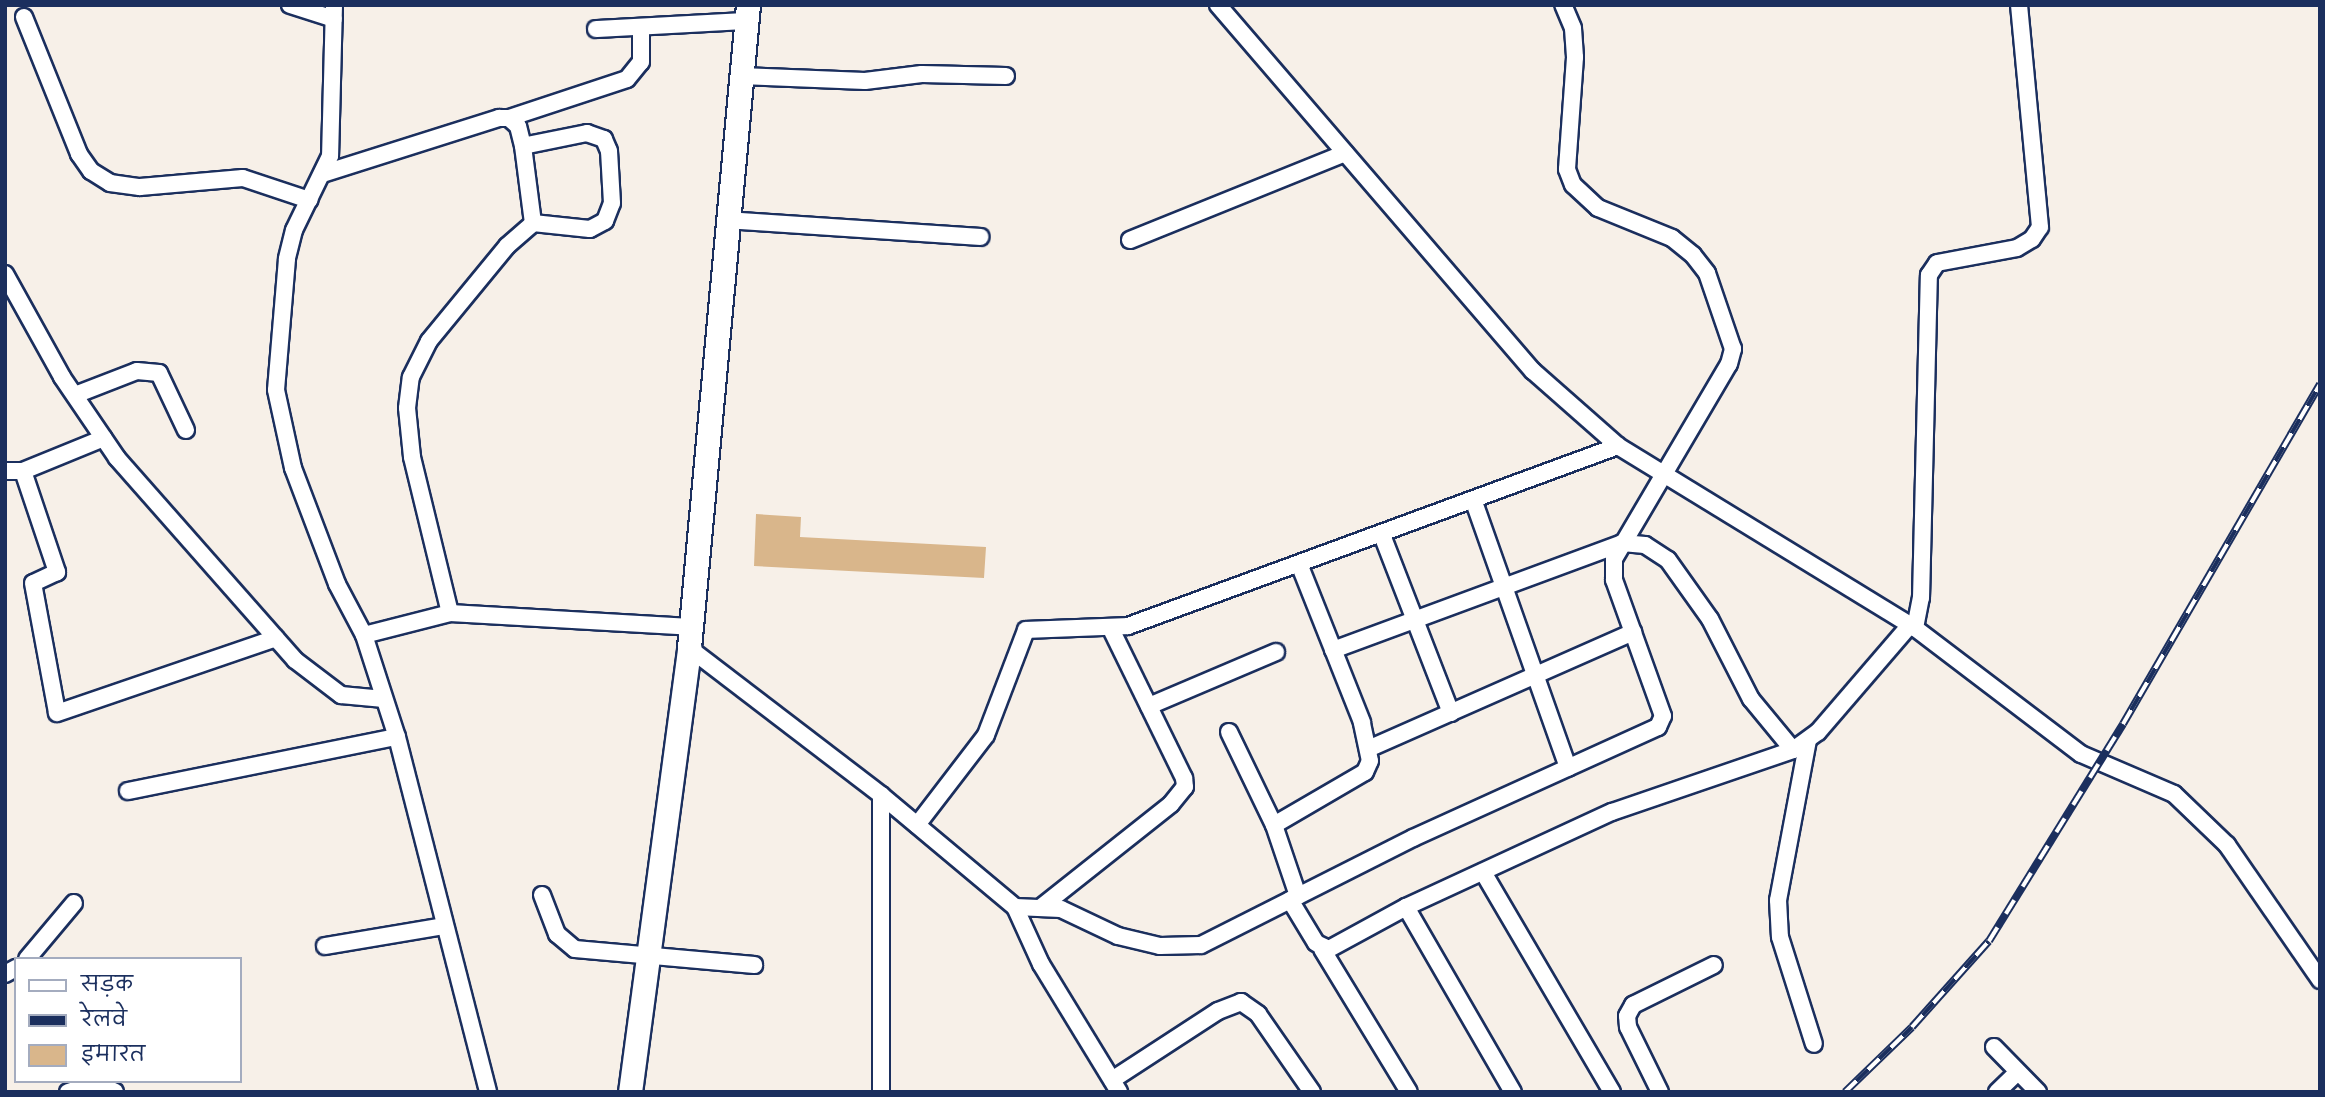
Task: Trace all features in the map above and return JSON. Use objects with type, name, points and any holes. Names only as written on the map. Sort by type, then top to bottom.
[{"type":"street","points":[[290,5],[334,12],[330,156],[287,259],[276,390],[293,468],[337,584],[364,635],[397,737],[443,926],[488,1092]]},
{"type":"street","points":[[1218,5],[1533,371],[1618,446],[1912,626],[2081,754],[2174,794],[2207,821],[2288,929],[2320,980]]},
{"type":"street","points":[[1015,907],[1061,909],[1118,936],[1184,948],[1201,945],[1294,898],[1658,727],[1663,716],[1614,580],[1614,559],[1662,473],[1729,364],[1733,349],[1730,330],[1707,273],[1693,255],[1672,239],[1598,208],[1573,185],[1567,169],[1575,58],[1573,27],[1563,5]]},
{"type":"street","points":[[1322,949],[1612,812],[1793,750],[1808,740],[1912,626],[1921,598],[1929,275],[1937,264],[2017,247],[2032,239],[2040,227],[2019,5]]},
{"type":"street","points":[[596,29],[641,27],[747,13],[690,637],[630,1092]]},
{"type":"street","points":[[24,17],[79,154],[91,171],[110,183],[140,187],[243,178],[309,201]]},
{"type":"street","points":[[322,174],[509,118],[627,79],[641,62],[641,27]]},
{"type":"street","points":[[741,76],[865,81],[922,74],[1006,76]]},
{"type":"street","points":[[509,118],[518,126],[523,146],[533,223]]},
{"type":"street","points":[[450,612],[412,457],[407,408],[411,377],[429,341],[507,246],[533,223],[590,229],[605,221],[612,203],[609,151],[604,139],[587,133],[523,146]]},
{"type":"street","points":[[1130,240],[1345,153]]},
{"type":"street","points":[[726,220],[980,237]]},
{"type":"street","points":[[5,274],[75,395],[104,438],[276,638],[320,682],[341,695],[384,699]]},
{"type":"street","points":[[75,395],[137,371],[159,373],[186,430]]},
{"type":"street","points":[[5,471],[23,471],[104,438]]},
{"type":"street","points":[[918,825],[986,735],[1020,637],[1027,630],[1111,629],[1300,566],[1618,446]]},
{"type":"street","points":[[23,471],[57,572],[33,583],[57,713],[276,638]]},
{"type":"street","points":[[1474,502],[1568,768]]},
{"type":"street","points":[[1382,536],[1451,713]]},
{"type":"street","points":[[1333,650],[1622,543],[1645,545],[1668,561],[1710,619],[1751,699],[1793,750]]},
{"type":"street","points":[[1274,825],[1365,772],[1368,749],[1300,566]]},
{"type":"street","points":[[364,635],[450,612],[690,637],[1015,907],[1041,964],[1116,1086],[1218,1011],[1241,1002],[1258,1014],[1312,1092]]},
{"type":"street","points":[[1040,908],[1171,804],[1185,788],[1111,629]]},
{"type":"street","points":[[1368,749],[1633,632]]},
{"type":"street","points":[[1149,706],[1276,652]]},
{"type":"street","points":[[1229,732],[1274,825],[1294,898],[1409,1092]]},
{"type":"street","points":[[128,790],[397,737]]},
{"type":"street","points":[[1808,740],[1777,900],[1780,937],[1814,1044]]},
{"type":"street","points":[[881,795],[881,1092]]},
{"type":"street","points":[[1483,872],[1612,1092]]},
{"type":"street","points":[[542,895],[557,934],[575,949],[647,959],[754,965]]},
{"type":"street","points":[[29,957],[74,903]]},
{"type":"street","points":[[1406,907],[1513,1092]]},
{"type":"street","points":[[325,946],[443,926]]},
{"type":"street","points":[[1660,1092],[1628,1027],[1627,1016],[1633,1005],[1714,965]]},
{"type":"street","points":[[1994,1047],[2038,1092]]},
{"type":"street","points":[[1997,1092],[2017,1073]]},
{"type":"street","points":[[68,1092],[96,1083],[115,1092]]},
{"type":"building","points":[[756,514],[801,517],[800,537],[986,547],[984,578],[754,566]]},
{"type":"railway","points":[[1845,1092],[1912,1027],[1989,941],[2123,724],[2320,384]]}]
